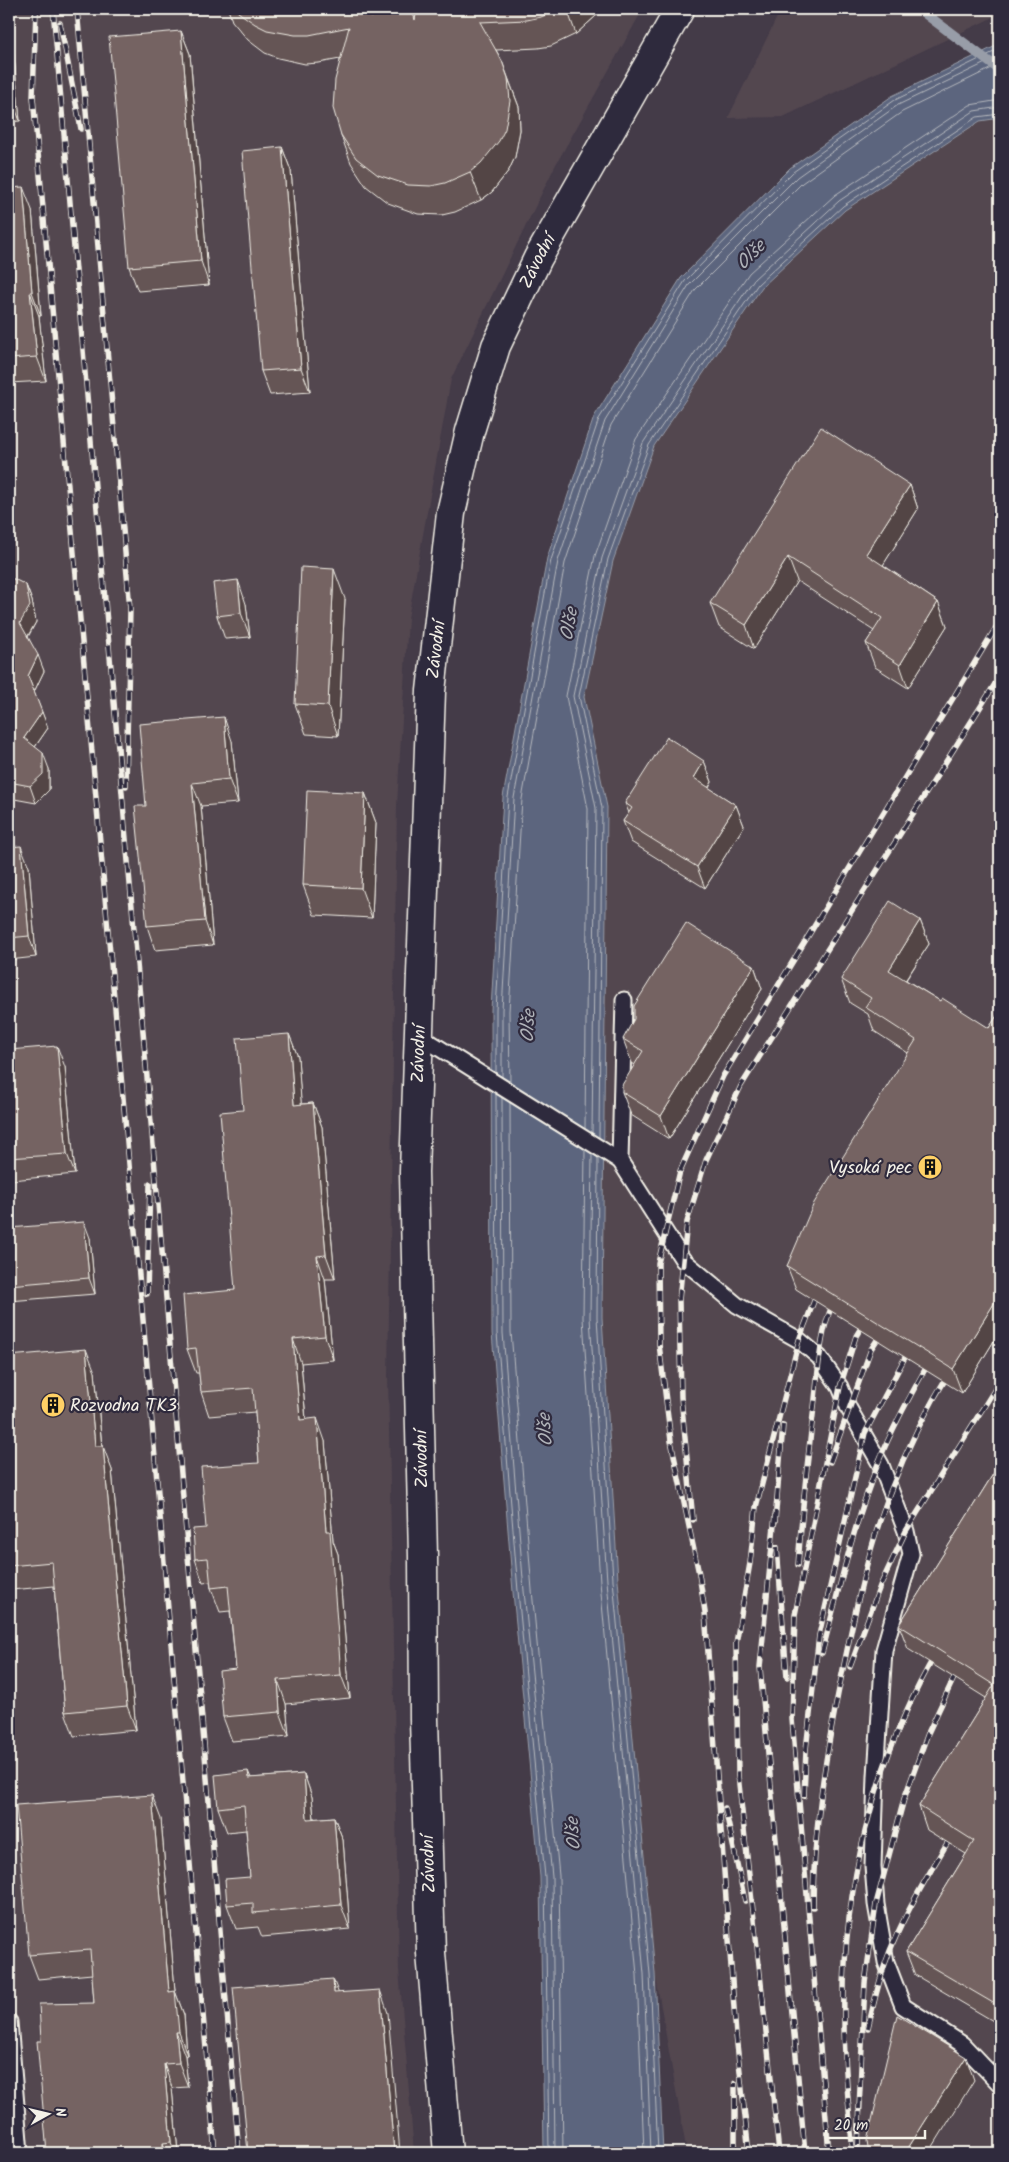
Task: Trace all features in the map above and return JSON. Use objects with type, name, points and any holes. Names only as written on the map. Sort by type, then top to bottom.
[{"type":"street","name":"Závodní","points":[[448,2153],[431,1953],[424,1719],[423,1556],[414,1172],[431,691],[451,512],[470,431],[496,346],[538,258],[680,9]]},
{"type":"lane","points":[[620,1161],[624,1000]]},
{"type":"lane","points":[[420,1036],[620,1161],[683,1260],[737,1305],[799,1340],[820,1357],[840,1386],[849,1409],[881,1465],[906,1531],[911,1554],[884,1650],[873,1866],[876,1904],[886,1962],[903,2006],[962,2044],[1000,2084]]},
{"type":"lane","points":[[9,2022],[20,2153]]},
{"type":"shaded area","points":[[9,9],[643,9],[555,166],[451,379],[408,618],[397,805],[388,1375],[399,1970],[414,2153],[9,2153]]},
{"type":"shaded area","points":[[781,9],[1000,9],[1000,14],[783,117],[728,118]]},
{"type":"shaded area","points":[[1000,118],[1000,2153],[687,2153],[655,1973],[618,1580],[602,1317],[607,807],[584,697],[613,561],[654,446],[762,287],[845,210],[980,121]]},
{"type":"water","name":"Olše","points":[[1000,44],[1000,118],[980,121],[845,210],[762,287],[654,446],[613,561],[584,697],[607,807],[602,1317],[618,1580],[655,1973],[663,2153],[544,2153],[540,1877],[513,1592],[492,1333],[491,1010],[503,797],[547,558],[594,417],[681,278],[790,168],[892,96]]},
{"type":"building","points":[[236,9],[373,9],[371,17],[412,9],[415,20],[417,9],[559,9],[541,17],[527,20],[480,22],[502,61],[508,78],[510,101],[505,129],[499,141],[481,163],[470,172],[445,183],[431,186],[408,185],[378,175],[356,158],[341,135],[333,108],[335,80],[349,27],[309,35],[295,35],[267,30],[255,24]]},
{"type":"building","points":[[181,31],[201,261],[129,267],[109,37]]},
{"type":"building","points":[[9,73],[11,97],[9,97]]},
{"type":"building","points":[[282,147],[301,368],[261,371],[242,151]]},
{"type":"building","points":[[23,187],[32,292],[30,292],[37,357],[9,359],[9,188]]},
{"type":"building","points":[[821,427],[910,485],[866,554],[938,602],[900,665],[866,643],[882,618],[788,557],[746,625],[710,603]]},
{"type":"building","points":[[301,567],[334,569],[328,706],[295,704]]},
{"type":"building","points":[[9,579],[14,579],[26,585],[30,606],[20,623],[38,655],[28,676],[42,712],[24,738],[43,753],[43,774],[30,786],[9,782]]},
{"type":"building","points":[[238,580],[241,613],[217,616],[213,583]]},
{"type":"building","points":[[224,717],[229,779],[192,783],[205,921],[147,926],[135,806],[146,806],[139,724]]},
{"type":"building","points":[[667,737],[704,761],[694,778],[736,805],[697,867],[623,821],[632,808],[625,803]]},
{"type":"building","points":[[307,790],[365,793],[361,888],[303,885]]},
{"type":"building","points":[[21,846],[29,936],[9,938],[9,847]]},
{"type":"building","name":"Vysoká pec","points":[[890,901],[920,920],[889,970],[940,1001],[942,998],[989,1028],[1000,1011],[1000,1294],[953,1369],[787,1266],[814,1203],[916,1040],[865,1007],[871,998],[841,979]]},
{"type":"building","points":[[686,923],[754,966],[661,1116],[622,1092],[622,1085],[643,1051],[623,1039],[634,1019],[634,1006]]},
{"type":"building","points":[[289,1034],[294,1105],[313,1103],[326,1255],[317,1256],[325,1336],[293,1339],[300,1420],[317,1418],[326,1531],[330,1531],[341,1675],[278,1680],[280,1712],[223,1717],[219,1671],[236,1669],[228,1586],[211,1588],[208,1558],[195,1559],[193,1529],[206,1528],[201,1467],[259,1463],[253,1388],[201,1392],[196,1348],[187,1349],[183,1295],[235,1290],[220,1112],[243,1110],[237,1038]]},
{"type":"building","points":[[57,1046],[67,1154],[9,1158],[9,1050]]},
{"type":"building","points":[[84,1222],[89,1278],[9,1285],[9,1228]]},
{"type":"building","points":[[86,1349],[95,1446],[103,1446],[127,1706],[65,1712],[52,1562],[9,1566],[9,1356]]},
{"type":"building","points":[[1000,1463],[1000,2007],[906,1952],[974,1841],[919,1806],[994,1685],[899,1625]]},
{"type":"building","points":[[248,1771],[249,1778],[304,1774],[307,1819],[334,1817],[341,1905],[253,1913],[253,1903],[227,1905],[225,1879],[250,1877],[244,1805],[218,1808],[215,1775]]},
{"type":"building","points":[[152,1795],[169,1992],[175,1991],[179,2032],[176,2032],[179,2063],[164,2064],[171,2142],[163,2143],[163,2153],[47,2153],[37,2041],[41,2041],[39,2004],[94,2003],[90,1950],[29,1955],[16,1805]]},
{"type":"building","points":[[333,1979],[334,1993],[380,1990],[394,2153],[248,2153],[233,1987]]},
{"type":"building","points":[[897,2015],[966,2057],[905,2153],[869,2153],[867,2141]]},
{"type":"waterway","points":[[919,9],[1000,70]]},
{"type":"railway","points":[[36,9],[33,97],[145,1342],[215,2153]]},
{"type":"railway","points":[[53,9],[239,2153]]},
{"type":"railway","points":[[77,9],[130,609],[126,786]]},
{"type":"railway","points":[[60,23],[81,129]]},
{"type":"railway","points":[[749,2153],[736,2035],[705,1612],[699,1574],[671,1441],[659,1344],[658,1263],[680,1171],[723,1076],[1000,621]]},
{"type":"railway","points":[[693,1520],[681,1397],[679,1300],[687,1222],[706,1160],[741,1086],[1000,676]]},
{"type":"railway","points":[[147,1294],[150,1184]]},
{"type":"railway","points":[[763,2001],[738,1775],[736,1643],[750,1563],[756,1507],[799,1340],[819,1288]]},
{"type":"railway","points":[[798,1565],[805,1482],[821,1347],[827,1320],[836,1299]]},
{"type":"railway","points":[[829,2153],[792,1719],[795,1615],[840,1387],[856,1336],[867,1318]]},
{"type":"railway","points":[[830,1462],[871,1349],[885,1328]]},
{"type":"railway","points":[[804,1796],[806,1750],[819,1635],[865,1433],[911,1346]]},
{"type":"railway","points":[[822,1653],[870,1484],[884,1448],[931,1359]]},
{"type":"railway","points":[[813,1907],[815,1850],[830,1735],[862,1584],[874,1538],[896,1476],[925,1414],[951,1370]]},
{"type":"railway","points":[[850,1667],[880,1586],[906,1531],[1000,1381]]},
{"type":"railway","points":[[775,1522],[783,1425]]},
{"type":"railway","points":[[775,1515],[760,1667],[805,2153]]},
{"type":"railway","points":[[777,1547],[787,1677]]},
{"type":"railway","points":[[853,2153],[844,2021],[848,1926],[855,1878],[865,1830],[895,1738],[937,1652]]},
{"type":"railway","points":[[859,2109],[865,1983],[876,1904],[904,1799],[928,1733],[960,1665]]},
{"type":"railway","points":[[725,1808],[745,1901]]},
{"type":"railway","points":[[868,2028],[885,1964],[899,1930],[955,1830]]},
{"type":"railway","points":[[762,1994],[779,2153]]},
{"type":"railway","points":[[735,2083],[735,2153]]},
{"type":"railway","points":[[858,2145],[860,2102]]},
{"type":"place","name":"Vysoká pec","points":[[930,1167]]},
{"type":"place","name":"Rozvodna TK3","points":[[53,1405]]}]
